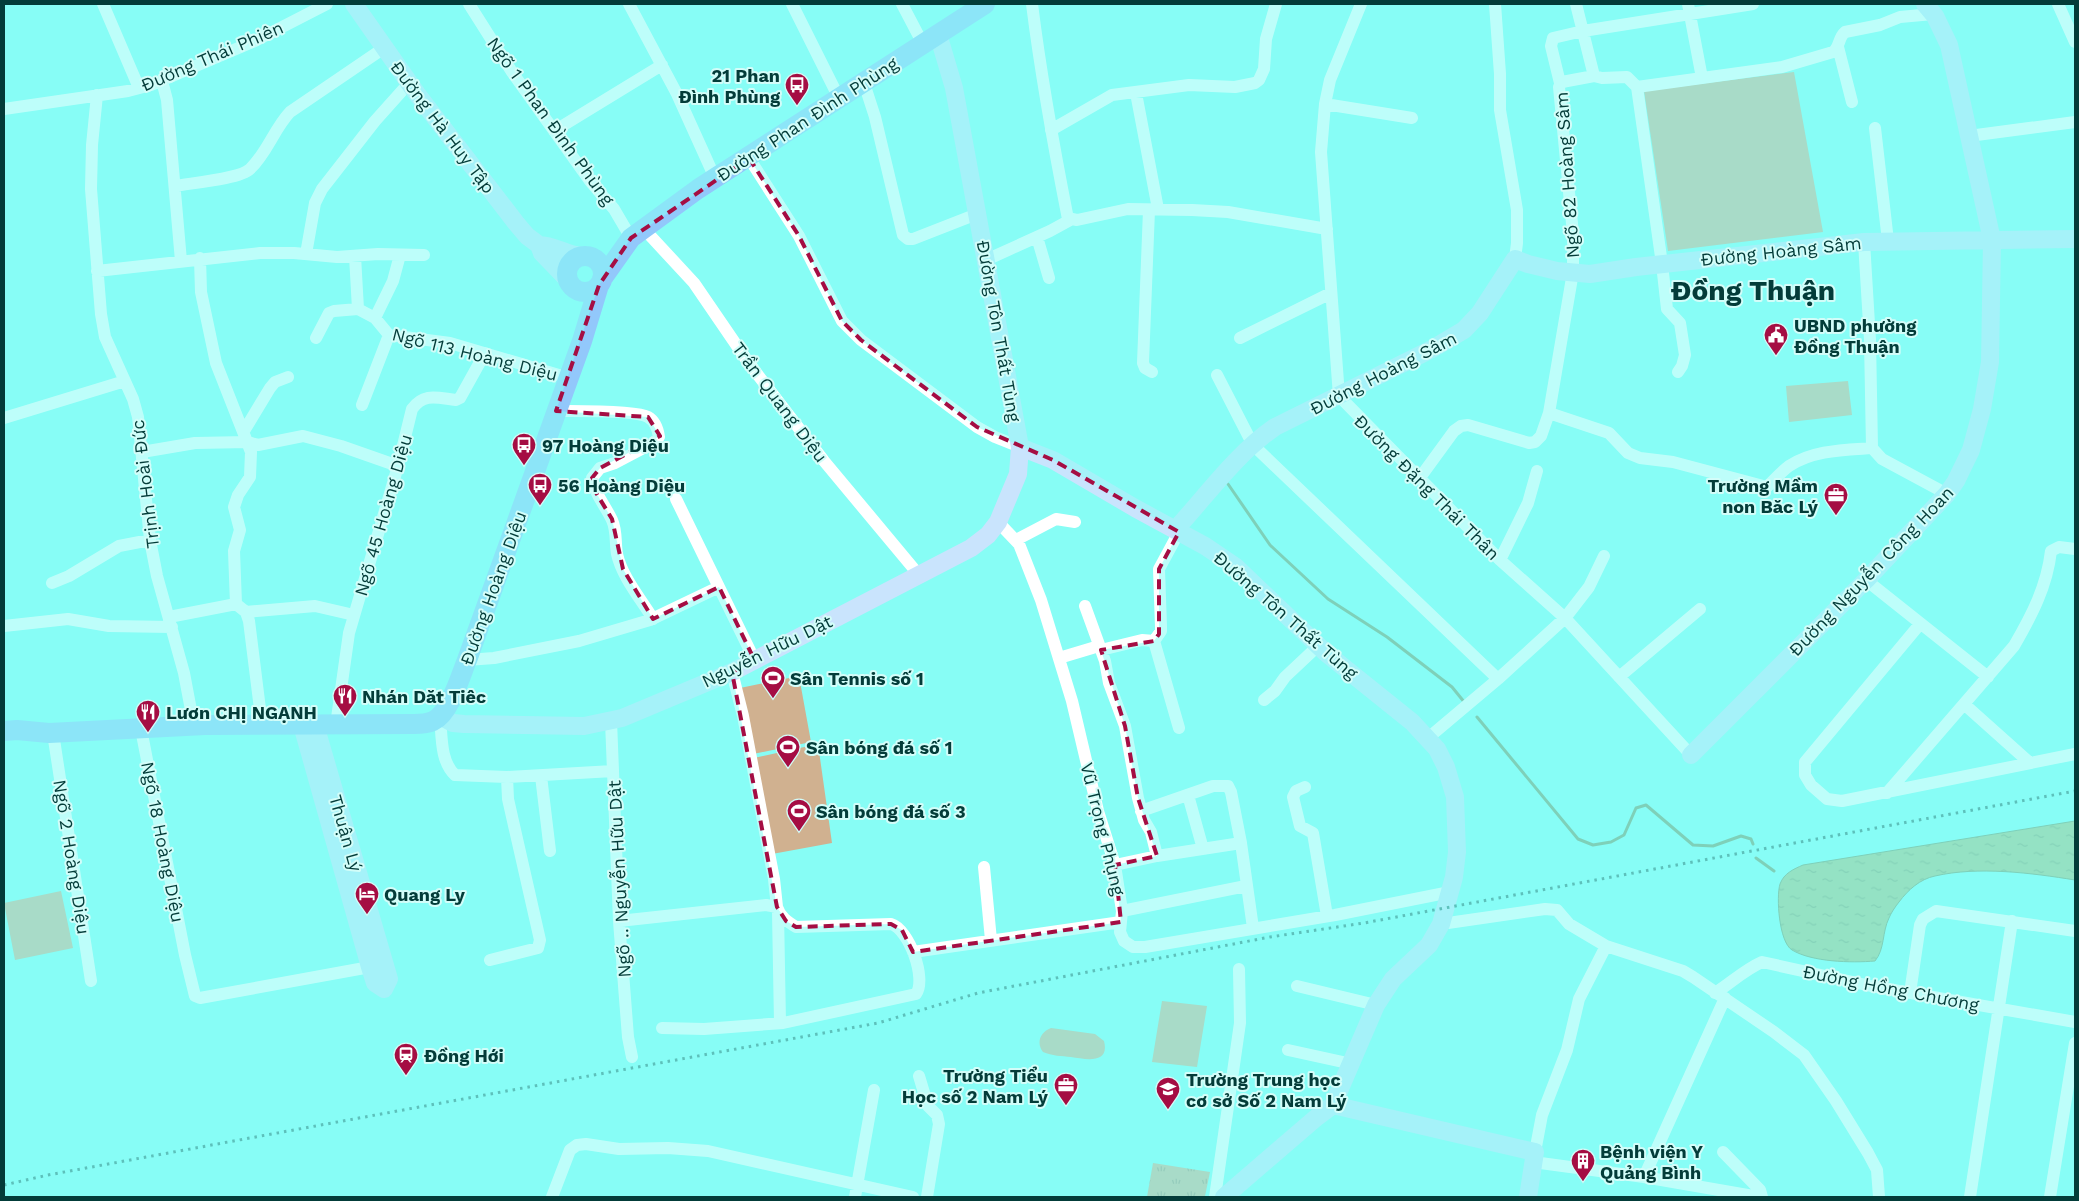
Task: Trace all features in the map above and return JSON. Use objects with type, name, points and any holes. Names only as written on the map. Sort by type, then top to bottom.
[{"type":"main road","name":"Đường Phan Đình Phùng","points":[[586,256],[638,234],[715,178],[749,158],[982,4]]},
{"type":"main road","name":"Đường Phan Đình Phùng","points":[[600,282],[638,234]]},
{"type":"main road","points":[[586,256],[594,258],[601,266],[600,282],[587,291],[572,284],[567,274],[570,264],[575,259],[586,256]]},
{"type":"main road","name":"Đường Hoàng Diệu","points":[[440,716],[455,690],[467,660],[569,378],[600,282]]},
{"type":"main road","name":"Đường Hoàng Diệu","points":[[572,284],[581,311],[582,341]]},
{"type":"main road","points":[[4,740],[51,733],[194,726],[427,723],[440,716]]},
{"type":"main road","points":[[4,731],[17,730],[51,733]]},
{"type":"street","points":[[104,4],[139,88]]},
{"type":"street","name":"Đường Thái Phiên","points":[[4,109],[139,88],[162,81],[255,41],[327,4]]},
{"type":"street","name":"Đường Hà Huy Tập","points":[[354,4],[409,83],[516,223],[527,236],[539,245],[542,253],[572,284]]},
{"type":"street","name":"Ngõ 1 Phan Đình Phùng","points":[[469,4],[512,72],[590,181],[638,234]]},
{"type":"street","points":[[629,4],[662,65],[715,178]]},
{"type":"street","points":[[792,4],[839,98]]},
{"type":"street","points":[[902,4],[930,39]]},
{"type":"street","points":[[1032,4],[1051,130],[1068,219],[1077,220],[1128,209],[1228,212],[1327,229]]},
{"type":"street","points":[[1051,130],[1112,95],[1189,84],[1235,87],[1251,84],[1259,80],[1264,69],[1266,39],[1276,4]]},
{"type":"street","points":[[1339,396],[1321,152],[1325,104],[1330,80],[1361,4]]},
{"type":"street","points":[[1495,4],[1500,110],[1517,210],[1515,259]]},
{"type":"street","points":[[1576,4],[1594,76]]},
{"type":"street","points":[[1560,83],[1551,40],[1583,31],[1689,8],[1753,4]]},
{"type":"street","points":[[2058,4],[2075,42]]},
{"type":"street","points":[[1689,8],[1702,78]]},
{"type":"street","points":[[1852,102],[1838,47],[1840,38],[1846,32],[1880,25],[1929,9]]},
{"type":"street","name":"Đường Nguyễn Công Hoan","points":[[1691,755],[1866,580],[1947,494],[1956,481],[1971,450],[1989,372],[1992,240],[1949,45],[1929,9]]},
{"type":"street","name":"Đường Tôn Thất Tùng","points":[[930,39],[954,88],[1020,447],[1053,460],[1205,546],[1236,567],[1318,646],[1412,722],[1428,738],[1437,749],[1446,767],[1455,797],[1456,852],[1454,877],[1441,924],[1429,945],[1393,979],[1376,1005],[1333,1106],[1317,1117],[1224,1197]]},
{"type":"street","points":[[1678,372],[1685,360],[1684,347],[1680,323],[1667,309],[1637,87],[1782,67],[1833,52],[1838,47]]},
{"type":"street","points":[[176,186],[246,173],[260,157],[290,112],[384,48]]},
{"type":"street","points":[[554,130],[662,65]]},
{"type":"street","name":"Ngõ 82 Hoàng Sâm","points":[[1419,479],[1454,431],[1461,426],[1468,425],[1529,442],[1536,442],[1541,436],[1549,413],[1574,272],[1573,234],[1560,83],[1594,76],[1602,78],[1627,77],[1637,87]]},
{"type":"street","points":[[162,81],[167,100],[176,186],[181,261]]},
{"type":"street","points":[[306,254],[316,203],[322,189],[375,121],[409,83]]},
{"type":"street","points":[[864,83],[875,117],[903,235],[908,239],[913,239],[977,214]]},
{"type":"street","points":[[1136,93],[1154,210],[1143,363],[1145,368],[1152,372]]},
{"type":"street","name":"Trịnh Hoài Đức","points":[[97,95],[92,145],[91,189],[97,271],[105,337],[126,381],[138,417],[150,540],[157,576],[184,673],[194,726]]},
{"type":"street","points":[[1325,104],[1412,118]]},
{"type":"street","points":[[1969,136],[2075,122]]},
{"type":"street","points":[[1875,128],[1888,242]]},
{"type":"street","points":[[749,158],[799,236],[846,325],[861,340],[978,427],[1020,447]]},
{"type":"street","points":[[986,260],[1072,219]]},
{"type":"street","name":"Trần Quang Diệu","points":[[638,234],[694,284],[748,362],[824,461],[919,575]]},
{"type":"street","points":[[1037,237],[1049,278]]},
{"type":"street","name":"Đường Hoàng Sâm","points":[[1177,531],[1253,445],[1275,427],[1432,349],[1464,330],[1480,313],[1515,259],[1557,271],[1590,274],[1662,264],[1864,242],[2075,239]]},
{"type":"street","points":[[1864,242],[1870,340],[1872,448],[1882,459],[1947,494]]},
{"type":"street","name":"Đường Hà Huy Tập","points":[[539,245],[547,245],[567,254],[586,256]]},
{"type":"street","points":[[97,271],[260,252],[337,257],[424,255]]},
{"type":"street","points":[[374,318],[393,281],[400,255]]},
{"type":"street","points":[[316,338],[329,313],[358,309],[355,256]]},
{"type":"street","points":[[200,258],[201,292],[216,363],[251,452],[250,477],[238,495],[234,507],[240,530],[234,552],[236,604],[246,612],[262,725]]},
{"type":"street","points":[[1240,338],[1331,293]]},
{"type":"street","name":"Ngõ 113 Hoàng Diệu","points":[[358,309],[374,318],[389,335],[450,343],[569,378]]},
{"type":"street","points":[[362,405],[389,335]]},
{"type":"street","name":"Ngõ 45 Hoàng Diệu","points":[[336,725],[354,615],[398,466],[412,409],[417,402],[426,397],[456,400],[460,398],[485,352]]},
{"type":"street","points":[[1217,375],[1253,445],[1498,679]]},
{"type":"street","points":[[246,436],[270,388],[275,382],[288,377]]},
{"type":"street","points":[[4,418],[126,381]]},
{"type":"street","name":"Đường Đặng Thái Thân","points":[[1339,396],[1500,560],[1565,618],[1691,755]]},
{"type":"street","points":[[556,411],[632,414],[648,417],[656,425],[658,438],[653,443],[615,463],[600,468],[592,478],[595,491],[616,530],[617,554],[622,570],[653,619]]},
{"type":"street","points":[[1549,413],[1608,433],[1628,453],[1640,458],[1673,462],[1767,487],[1790,466],[1809,457],[1832,451],[1872,448]]},
{"type":"street","points":[[142,452],[246,436],[258,445],[303,436],[340,446],[398,466]]},
{"type":"street","name":"Nguyễn Hữu Dật","points":[[440,716],[453,723],[584,726],[611,721],[732,672],[971,548],[988,535],[998,522],[1018,474],[1020,447]]},
{"type":"street","points":[[1500,560],[1528,503],[1537,470]]},
{"type":"street","points":[[676,499],[755,661]]},
{"type":"street","points":[[1016,540],[1056,519],[1075,522]]},
{"type":"street","name":"Vũ Trọng Phụng","points":[[998,522],[1016,540],[1041,600],[1059,658],[1098,811],[1115,865],[1122,917],[1120,932],[1124,942],[1133,947],[1153,945],[1327,916],[1450,892]]},
{"type":"street","points":[[1154,641],[1161,631],[1159,569],[1177,531]]},
{"type":"street","points":[[52,583],[69,576],[119,546],[150,540]]},
{"type":"street","points":[[1887,793],[2014,646],[2043,591],[2051,551],[2059,547],[2075,549]]},
{"type":"street","points":[[1428,738],[1498,679],[1565,618],[1585,592],[1604,556]]},
{"type":"street","points":[[1866,580],[1988,677]]},
{"type":"street","points":[[467,660],[548,648],[579,641],[653,619],[719,587]]},
{"type":"street","points":[[4,626],[68,619],[109,626],[170,622],[236,604]]},
{"type":"street","points":[[246,612],[315,606],[354,615]]},
{"type":"street","points":[[1085,606],[1100,648],[1108,683],[1125,726],[1141,811],[1151,832],[1157,856]]},
{"type":"street","points":[[1620,677],[1700,609]]},
{"type":"street","points":[[1920,624],[1805,762],[1805,775],[1811,785],[1827,799],[1842,801],[1887,793],[2075,754]]},
{"type":"street","points":[[1059,658],[1142,640],[1154,641]]},
{"type":"street","points":[[1154,641],[1179,728]]},
{"type":"street","points":[[1264,700],[1276,691],[1285,677],[1318,646]]},
{"type":"street","points":[[732,672],[774,879],[778,909],[780,1023]]},
{"type":"street","points":[[1964,704],[2030,763]]},
{"type":"street","points":[[440,716],[445,760],[447,767],[455,775],[507,777],[613,771]]},
{"type":"street","name":"Ngõ .. Nguyễn Hữu Dật","points":[[611,721],[619,921],[628,1037],[632,1057]]},
{"type":"street","name":"Thuận Lý","points":[[309,725],[389,979],[384,989],[375,983],[370,967],[309,725]]},
{"type":"street","name":"Ngõ 18 Hoàng Diệu","points":[[141,729],[194,996],[200,998],[370,967]]},
{"type":"street","name":"Ngõ 2 Hoàng Diệu","points":[[51,733],[91,981]]},
{"type":"street","points":[[541,776],[550,851]]},
{"type":"street","points":[[490,960],[534,950],[538,948],[540,940],[508,799],[507,777]]},
{"type":"street","points":[[1141,811],[1213,786],[1228,786],[1231,792],[1241,843],[1253,928]]},
{"type":"street","points":[[1305,787],[1296,792],[1293,797],[1300,826],[1313,833],[1327,916]]},
{"type":"street","points":[[1188,795],[1203,848]]},
{"type":"street","points":[[1115,865],[1157,856],[1241,843]]},
{"type":"street","points":[[984,867],[991,940]]},
{"type":"street","points":[[913,952],[1122,917],[1246,886]]},
{"type":"street","points":[[619,921],[766,905],[778,909],[786,921],[796,927],[892,924],[902,930],[913,952],[920,983],[916,994],[780,1023],[704,1029],[662,1028]]},
{"type":"street","points":[[1441,924],[1545,909],[1557,910],[1569,924],[1606,946],[1683,971],[1790,1044],[1813,1066],[1877,1170],[1879,1197]]},
{"type":"street","points":[[1910,993],[1920,925],[1929,914],[1942,911],[2075,931]]},
{"type":"street","points":[[1970,1197],[2012,921]]},
{"type":"street","points":[[1528,1197],[1542,1114],[1567,1050],[1579,999],[1606,946]]},
{"type":"street","name":"Đường Hồng Chương","points":[[1720,996],[1747,969],[1762,962],[1828,978],[2075,1022]]},
{"type":"street","points":[[1215,1197],[1240,1023],[1239,969]]},
{"type":"street","points":[[1297,986],[1376,1005]]},
{"type":"street","points":[[1644,1177],[1720,996]]},
{"type":"street","points":[[2050,1197],[2075,1042]]},
{"type":"street","points":[[1288,1050],[1352,1064]]},
{"type":"street","points":[[920,1076],[928,1106],[937,1116],[939,1124],[927,1197]]},
{"type":"street","points":[[857,1191],[874,1090]]},
{"type":"street","points":[[1333,1106],[1534,1157],[1760,1197],[1760,1190],[1723,1152]]},
{"type":"street","points":[[552,1197],[570,1150],[577,1145],[586,1144],[619,1149],[668,1148],[708,1151],[857,1191],[913,1197]]},
{"type":"highlighted area","points":[[749,158],[799,236],[842,321],[861,340],[977,427],[1053,460],[1179,532],[1159,569],[1159,634],[1154,641],[1101,650],[1125,726],[1138,798],[1157,856],[1115,865],[1121,922],[913,952],[902,930],[891,924],[796,927],[786,921],[777,907],[732,672],[755,661],[719,587],[653,619],[623,569],[612,519],[595,491],[592,478],[600,468],[660,436],[648,417],[556,411],[599,285],[631,238]]},
{"type":"green space","points":[[1794,72],[1823,232],[1668,251],[1644,91]]},
{"type":"green space","points":[[1848,381],[1852,415],[1789,422],[1786,386]]},
{"type":"green space","points":[[799,676],[811,742],[753,754],[740,688]]},
{"type":"green space","points":[[818,744],[832,843],[772,854],[754,758]]},
{"type":"green space","points":[[61,891],[73,948],[15,960],[4,903]]},
{"type":"green space","points":[[1162,1001],[1207,1006],[1197,1067],[1152,1062]]},
{"type":"green space","points":[[1051,1028],[1095,1034],[1104,1041],[1105,1049],[1103,1054],[1095,1059],[1089,1059],[1043,1052],[1040,1038],[1044,1032]]},
{"type":"green space","points":[[1153,1163],[1210,1172],[1205,1196],[1147,1197]]},
{"type":"water","points":[[2075,821],[2075,880],[2023,873],[1987,871],[1969,871],[1930,877],[1910,889],[1893,910],[1875,961],[1843,962],[1810,957],[1792,950],[1784,938],[1779,908],[1780,884],[1787,874],[1803,865]]},
{"type":"waterway","points":[[1228,484],[1270,545],[1328,599],[1387,637],[1452,687],[1465,703]]},
{"type":"waterway","points":[[1477,717],[1578,839],[1593,845],[1611,842],[1624,835],[1636,808],[1646,805],[1693,845],[1713,846],[1741,836],[1751,839],[1753,844]]},
{"type":"waterway","points":[[1756,858],[1774,871]]},
{"type":"railway","points":[[4,1185],[48,1175],[878,1023],[978,993],[1270,937],[1364,923],[2075,791]]},
{"type":"place","name":"21 Phan Đình Phùng","points":[[797,106]]},
{"type":"place","name":"UBND phường Đồng Thuận","points":[[1776,356]]},
{"type":"place","name":"97 Hoàng Diệu","points":[[524,466]]},
{"type":"place","name":"56 Hoàng Diệu","points":[[540,506]]},
{"type":"place","name":"Trường Mầm non Băc Lý","points":[[1836,516]]},
{"type":"place","name":"Sân Tennis số 1","points":[[773,699]]},
{"type":"place","name":"Nhán Dăt Tiêc","points":[[345,717]]},
{"type":"place","name":"Lươn CHỊ NGẠNH","points":[[148,733]]},
{"type":"place","name":"Sân bóng đá số 1","points":[[788,768]]},
{"type":"place","name":"Sân bóng đá số 3","points":[[799,832]]},
{"type":"place","name":"Quang Ly","points":[[367,915]]},
{"type":"place","name":"Đồng Hới","points":[[406,1076]]},
{"type":"place","name":"Trường Tiểu Học số 2 Nam Lý","points":[[1066,1106]]},
{"type":"place","name":"Trường Trung học cơ sở Số 2 Nam Lý","points":[[1168,1110]]},
{"type":"place","name":"Bệnh viện Y Quảng Bình","points":[[1583,1182]]},
{"type":"district","name":"Đồng Thuận","points":[[1753,290]]}]
